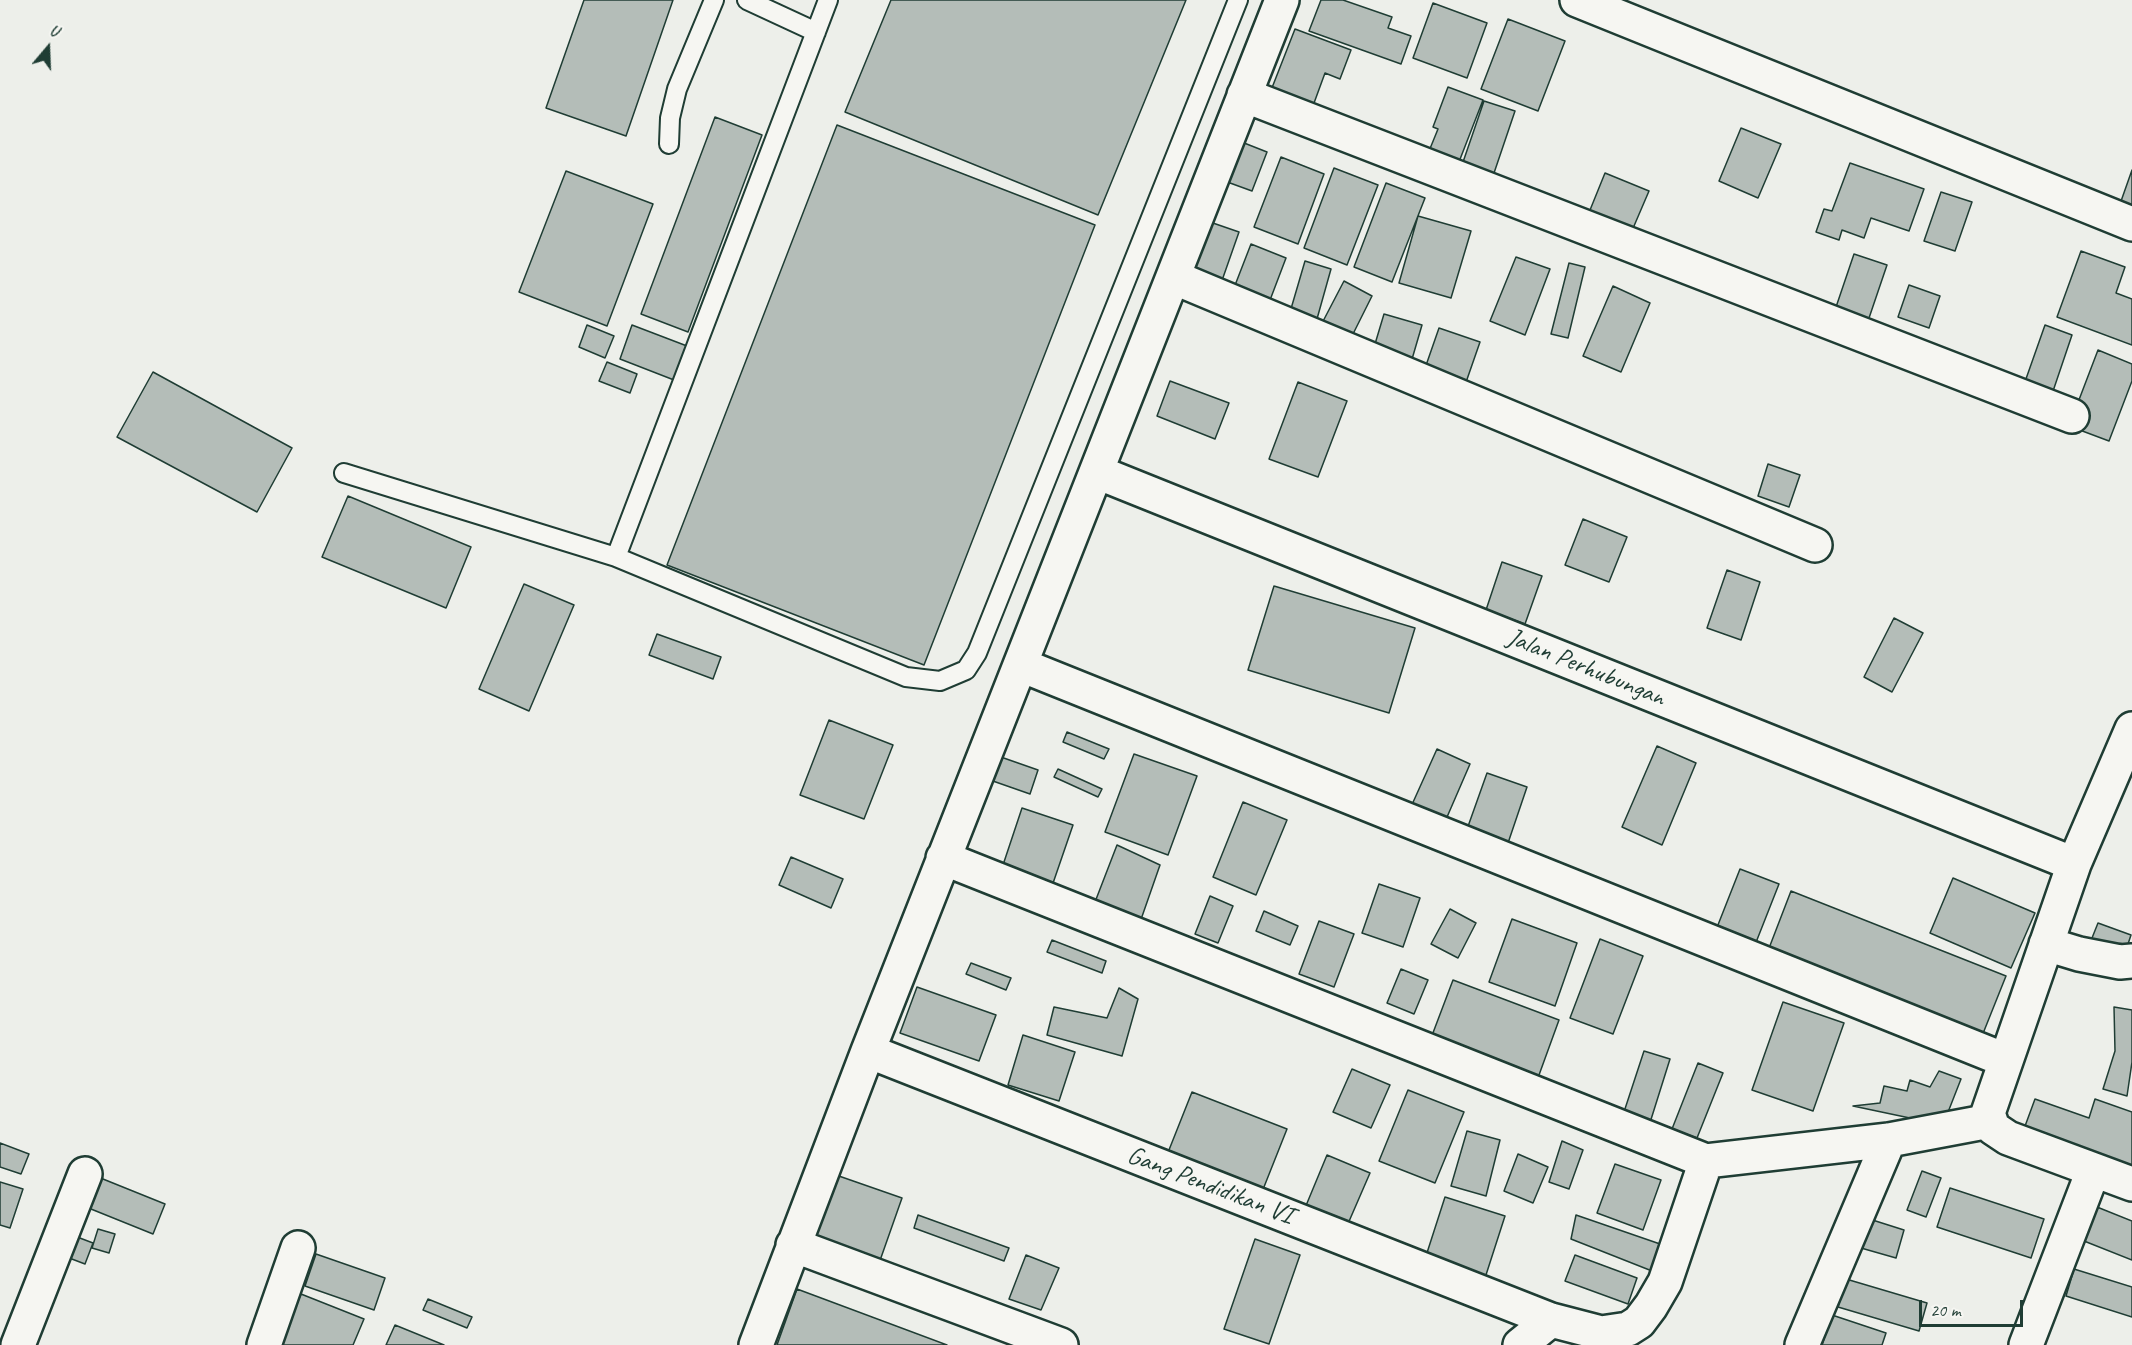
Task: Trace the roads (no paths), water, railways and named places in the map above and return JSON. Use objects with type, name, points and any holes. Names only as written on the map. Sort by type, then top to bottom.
[{"type":"street","points":[[756,1345],[868,1051],[1282,0]]},
{"type":"street","points":[[1577,0],[2132,224]]},
{"type":"street","points":[[1244,95],[2072,416]]},
{"type":"street","points":[[1173,277],[1815,545]]},
{"type":"street","name":"Jalan Perhubungan","points":[[1097,472],[2074,864]]},
{"type":"street","points":[[1021,665],[2005,1060]]},
{"type":"street","points":[[2132,729],[2074,864],[2005,1060],[1990,1106],[1989,1121],[1993,1128],[2008,1138],[2132,1184]]},
{"type":"street","points":[[944,858],[1706,1161],[1889,1140],[1989,1121]]},
{"type":"street","points":[[2046,944],[2089,956],[2120,962],[2132,961]]},
{"type":"street","name":"Gang Pendidikan VI","points":[[868,1051],[1551,1320],[1601,1333],[1618,1332],[1639,1322],[1665,1282],[1706,1161]]},
{"type":"street","points":[[1802,1345],[1889,1140]]},
{"type":"street","points":[[2026,1345],[2093,1171]]},
{"type":"street","points":[[18,1345],[85,1174]]},
{"type":"street","points":[[793,1245],[1061,1345]]},
{"type":"street","points":[[264,1345],[298,1248]]},
{"type":"street","points":[[1520,1345],[1551,1320]]},
{"type":"lane","points":[[669,144],[670,118],[677,89],[714,0]]},
{"type":"lane","points":[[747,0],[816,32]]},
{"type":"lane","points":[[615,557],[828,0]]},
{"type":"lane","points":[[344,473],[615,557],[906,677],[940,681],[966,670],[977,653],[1238,0]]}]
